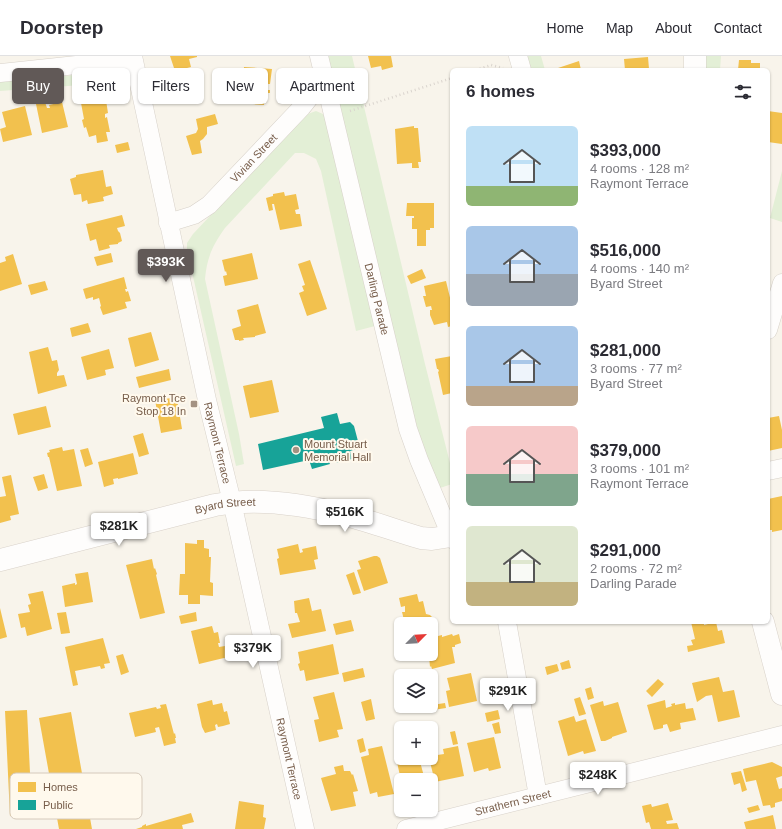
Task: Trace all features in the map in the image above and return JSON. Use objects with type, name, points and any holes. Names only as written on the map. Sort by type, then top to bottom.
[{"type":"street","points":[[694,68],[695,56]]},
{"type":"street","points":[[0,73],[133,57]]},
{"type":"street","name":"Raymont Terrace","points":[[133,57],[207,400],[232,502],[305,829]]},
{"type":"street","name":"Vivian Street","points":[[168,223],[194,216],[209,205],[302,107],[314,92],[321,65]]},
{"type":"street","name":"Darling Parade","points":[[321,65],[408,429],[419,460],[450,531]]},
{"type":"street","points":[[770,323],[782,283]]},
{"type":"street","points":[[770,471],[782,468]]},
{"type":"street","name":"Byard Street","points":[[0,560],[208,507],[244,501],[296,504],[346,515],[421,538],[432,539],[450,536]]},
{"type":"street","points":[[507,624],[538,796]]},
{"type":"street","points":[[764,624],[782,694]]},
{"type":"street","name":"Strathern Street","points":[[406,829],[782,735]]},
{"type":"path","points":[[482,68],[492,65],[504,68],[520,63]]},
{"type":"path","points":[[350,112],[450,79]]},
{"type":"green space","points":[[328,56],[352,56],[355,68],[331,68]]},
{"type":"green space","points":[[527,56],[541,56],[544,68],[530,68]]},
{"type":"green space","points":[[706,56],[721,56],[720,68],[706,68]]},
{"type":"green space","points":[[72,75],[72,86],[64,86],[64,76]]},
{"type":"green space","points":[[12,80],[12,90],[0,91],[0,81]]},
{"type":"green space","points":[[339,104],[363,104],[450,463],[450,485],[440,488],[422,443],[412,411]]},
{"type":"green space","points":[[316,111],[323,114],[326,119],[375,326],[356,331],[321,171],[316,159],[304,153],[295,153],[225,228],[213,247],[207,265],[205,279],[239,434],[244,464],[236,466],[187,250],[187,243],[193,234],[305,115]]},
{"type":"green space","points":[[782,171],[782,222],[770,218]]},
{"type":"building: Homes","points":[[170,56],[197,56],[189,59],[191,67],[174,68]]},
{"type":"building: Homes","points":[[368,56],[391,56],[393,67],[382,70],[381,66],[371,68]]},
{"type":"building: Homes","points":[[648,57],[649,68],[625,68],[624,59]]},
{"type":"building: Homes","points":[[739,60],[751,60],[751,63],[760,63],[760,68],[738,68]]},
{"type":"building: Homes","points":[[579,61],[581,68],[558,68]]},
{"type":"building: Homes","points":[[268,69],[272,69],[270,84],[268,84]]},
{"type":"building: Homes","points":[[36,104],[46,104],[47,108],[50,108],[49,105],[62,104],[68,127],[42,133]]},
{"type":"building: Homes","points":[[81,104],[107,104],[108,113],[105,114],[105,118],[107,117],[110,132],[106,132],[108,141],[97,143],[96,135],[89,137],[86,127],[84,128],[82,120],[84,119]]},
{"type":"building: Homes","points":[[25,106],[32,135],[3,142],[0,129],[6,127],[2,112]]},
{"type":"building: Homes","points":[[770,111],[782,113],[782,144],[770,142]]},
{"type":"building: Homes","points":[[215,114],[218,124],[207,127],[207,134],[200,141],[202,153],[192,155],[186,136],[196,133],[198,129],[196,119]]},
{"type":"building: Homes","points":[[414,126],[414,128],[418,128],[421,162],[418,162],[419,168],[412,168],[412,163],[397,164],[395,129]]},
{"type":"building: Homes","points":[[128,142],[130,150],[117,153],[115,145]]},
{"type":"building: Homes","points":[[103,170],[106,187],[111,186],[113,194],[103,197],[104,201],[88,204],[87,200],[82,202],[81,194],[74,195],[70,179],[76,177],[76,175]]},
{"type":"building: Homes","points":[[284,192],[285,196],[296,194],[299,209],[295,210],[296,214],[300,214],[302,226],[280,230],[274,204],[272,204],[273,210],[269,211],[266,198],[273,196],[273,194]]},
{"type":"building: Homes","points":[[407,203],[434,203],[434,228],[426,230],[426,246],[417,246],[417,229],[412,229],[412,218],[414,218],[414,216],[406,216]]},
{"type":"building: Homes","points":[[122,215],[125,226],[117,228],[122,241],[118,244],[109,245],[110,248],[99,251],[96,239],[90,241],[86,224]]},
{"type":"building: Homes","points":[[111,253],[113,262],[97,266],[94,257]]},
{"type":"building: Homes","points":[[252,253],[258,279],[225,286],[223,276],[227,275],[222,260]]},
{"type":"building: Homes","points":[[13,254],[22,284],[0,291],[0,263],[6,261],[5,257]]},
{"type":"building: Homes","points":[[310,260],[327,309],[307,316],[299,293],[304,291],[302,286],[305,285],[298,264]]},
{"type":"building: Homes","points":[[422,269],[426,278],[411,284],[407,276]]},
{"type":"building: Homes","points":[[124,277],[127,289],[125,289],[126,292],[128,291],[131,301],[125,302],[127,308],[103,315],[99,298],[93,300],[93,297],[86,299],[83,289]]},
{"type":"building: Homes","points":[[45,281],[48,290],[31,295],[28,285]]},
{"type":"building: Homes","points":[[446,281],[450,298],[450,326],[448,327],[447,322],[434,325],[430,315],[430,310],[432,310],[431,306],[426,307],[423,296],[426,296],[424,286]]},
{"type":"building: Homes","points":[[258,304],[266,333],[255,337],[243,338],[244,340],[235,340],[232,329],[241,326],[237,310]]},
{"type":"building: Homes","points":[[88,323],[91,332],[72,337],[70,328]]},
{"type":"building: Homes","points":[[151,332],[159,360],[135,367],[128,338]]},
{"type":"building: Homes","points":[[48,347],[52,361],[57,360],[59,370],[57,376],[64,375],[67,386],[38,394],[29,352]]},
{"type":"building: Homes","points":[[109,349],[114,368],[105,370],[106,375],[87,380],[81,357]]},
{"type":"building: Homes","points":[[450,356],[450,393],[443,395],[439,371],[437,369],[435,359]]},
{"type":"building: Homes","points":[[169,369],[171,380],[139,388],[136,377]]},
{"type":"building: Homes","points":[[272,380],[279,412],[250,418],[243,386]]},
{"type":"building: Homes","points":[[171,393],[176,393],[182,429],[161,433],[155,400],[172,398]]},
{"type":"building: Homes","points":[[46,406],[51,427],[18,435],[13,414]]},
{"type":"building: Homes","points":[[779,416],[782,430],[782,448],[770,451],[770,418]]},
{"type":"building: Homes","points":[[143,433],[149,454],[139,457],[133,436]]},
{"type":"building: Homes","points":[[62,447],[63,451],[74,449],[82,486],[57,491],[47,453],[50,452],[49,450]]},
{"type":"building: Homes","points":[[88,448],[93,464],[85,467],[80,450]]},
{"type":"building: Homes","points":[[133,453],[138,474],[113,479],[114,484],[104,487],[98,462]]},
{"type":"building: Homes","points":[[44,474],[48,488],[38,491],[33,477]]},
{"type":"building: Homes","points":[[11,475],[19,514],[10,516],[11,520],[0,523],[0,497],[6,496],[2,477]]},
{"type":"building: Homes","points":[[782,496],[782,530],[772,532],[772,530],[770,530],[770,499]]},
{"type":"building: Homes","points":[[197,540],[204,540],[204,548],[209,549],[209,557],[211,557],[210,582],[213,583],[213,596],[200,595],[200,604],[188,604],[188,595],[179,595],[180,574],[185,574],[185,543],[197,544]]},
{"type":"building: Homes","points":[[298,544],[300,553],[303,552],[302,549],[316,546],[318,559],[314,560],[316,569],[280,575],[277,549]]},
{"type":"building: Homes","points":[[374,556],[380,558],[388,583],[364,591],[357,570],[361,569],[358,561]]},
{"type":"building: Homes","points":[[152,559],[154,569],[155,568],[157,574],[165,613],[140,619],[126,565]]},
{"type":"building: Homes","points":[[88,572],[93,602],[65,607],[62,586],[75,583],[75,585],[77,584],[75,574]]},
{"type":"building: Homes","points":[[354,572],[361,593],[353,595],[346,575]]},
{"type":"building: Homes","points":[[43,591],[52,629],[27,636],[25,627],[21,628],[18,614],[30,612],[28,605],[31,604],[28,594]]},
{"type":"building: Homes","points":[[417,594],[419,602],[423,601],[426,614],[432,617],[403,617],[402,612],[405,612],[405,606],[401,607],[399,598]]},
{"type":"building: Homes","points":[[309,598],[312,611],[321,609],[326,631],[292,638],[288,624],[300,622],[297,613],[295,613],[294,601]]},
{"type":"building: Homes","points":[[0,608],[7,637],[0,639]]},
{"type":"building: Homes","points":[[66,612],[70,633],[61,634],[57,613]]},
{"type":"building: Homes","points":[[196,612],[197,621],[181,624],[179,616]]},
{"type":"building: Homes","points":[[351,620],[354,631],[336,635],[333,624]]},
{"type":"building: Homes","points":[[691,624],[716,624],[718,631],[722,630],[725,643],[688,652],[687,646],[693,645],[691,640],[695,639]]},
{"type":"building: Homes","points":[[212,626],[214,633],[218,632],[220,643],[218,643],[219,647],[225,646],[228,657],[199,664],[191,631]]},
{"type":"building: Homes","points":[[452,634],[453,636],[459,634],[461,643],[455,645],[455,647],[452,647],[455,663],[432,669],[431,666],[430,667],[429,661],[438,661],[438,636],[442,635],[442,637]]},
{"type":"building: Homes","points":[[103,638],[110,663],[104,664],[105,668],[101,669],[100,666],[75,671],[78,685],[73,686],[65,647]]},
{"type":"building: Homes","points":[[333,644],[339,674],[306,681],[304,670],[300,671],[298,664],[300,663],[298,652]]},
{"type":"building: Homes","points":[[123,654],[129,672],[121,675],[116,656]]},
{"type":"building: Homes","points":[[569,660],[571,668],[562,670],[560,663]]},
{"type":"building: Homes","points":[[557,664],[559,671],[547,675],[545,667]]},
{"type":"building: Homes","points":[[363,668],[365,677],[344,682],[342,673]]},
{"type":"building: Homes","points":[[471,673],[477,701],[449,707],[446,691],[450,690],[447,678]]},
{"type":"building: Homes","points":[[719,677],[723,692],[734,690],[740,717],[718,722],[712,695],[706,696],[697,702],[692,683]]},
{"type":"building: Homes","points":[[658,679],[664,684],[652,697],[646,691]]},
{"type":"building: Homes","points":[[591,687],[594,698],[588,700],[585,689]]},
{"type":"building: Homes","points":[[334,692],[343,729],[337,730],[339,737],[319,742],[314,720],[319,719],[313,697]]},
{"type":"building: Homes","points":[[580,697],[586,714],[579,716],[574,699]]},
{"type":"building: Homes","points":[[371,699],[375,719],[366,721],[361,702]]},
{"type":"building: Homes","points":[[212,700],[213,705],[222,703],[224,712],[227,711],[230,724],[218,727],[217,724],[215,725],[216,730],[205,733],[202,727],[197,704]]},
{"type":"building: Homes","points":[[665,700],[666,708],[672,706],[671,704],[675,703],[675,705],[685,703],[686,709],[693,708],[696,720],[680,723],[681,729],[670,732],[667,724],[663,725],[663,728],[654,730],[647,705]]},
{"type":"building: Homes","points":[[603,701],[604,706],[618,702],[627,732],[605,741],[601,741],[590,705]]},
{"type":"building: Homes","points":[[445,703],[446,708],[438,709],[438,704]]},
{"type":"building: Homes","points":[[166,704],[174,734],[175,733],[176,743],[164,746],[159,727],[155,728],[156,732],[135,737],[129,713],[156,707],[157,709],[161,708],[160,705]]},
{"type":"building: Homes","points":[[27,710],[30,773],[10,773],[10,816],[5,711]]},
{"type":"building: Homes","points":[[498,710],[500,719],[487,722],[485,713]]},
{"type":"building: Homes","points":[[71,712],[82,773],[49,773],[39,718]]},
{"type":"building: Homes","points":[[574,716],[576,722],[586,719],[596,751],[584,754],[583,751],[568,756],[558,721]]},
{"type":"building: Homes","points":[[499,722],[501,733],[495,734],[492,724]]},
{"type":"building: Homes","points":[[455,731],[458,744],[453,745],[450,732]]},
{"type":"building: Homes","points":[[494,737],[501,768],[489,771],[488,768],[474,772],[467,743]]},
{"type":"building: Homes","points":[[363,738],[366,751],[360,753],[357,740]]},
{"type":"building: Homes","points":[[382,746],[394,794],[378,797],[377,792],[370,794],[361,757],[369,755],[368,749]]},
{"type":"building: Homes","points":[[458,746],[464,776],[438,781],[438,773],[433,773],[431,765],[438,765],[438,755],[444,754],[443,749]]},
{"type":"building: Homes","points":[[772,762],[782,767],[782,776],[776,778],[779,789],[782,788],[782,801],[775,803],[775,807],[771,808],[770,805],[763,806],[756,780],[746,782],[743,769]]},
{"type":"building: Homes","points":[[343,765],[344,771],[350,771],[352,775],[353,774],[358,791],[353,792],[356,806],[331,811],[321,778],[336,774],[334,767]]},
{"type":"building: Homes","points":[[398,765],[421,765],[423,773],[399,773]]},
{"type":"building: Homes","points":[[741,771],[747,790],[742,792],[740,783],[734,785],[731,773]]},
{"type":"building: Homes","points":[[239,801],[264,805],[263,817],[266,818],[264,829],[235,829]]},
{"type":"building: Homes","points":[[668,803],[673,820],[666,821],[667,824],[677,823],[679,829],[651,829],[649,822],[646,823],[642,806],[651,804],[652,807]]},
{"type":"building: Homes","points":[[758,805],[760,810],[749,813],[747,808]]},
{"type":"building: Homes","points":[[191,813],[194,822],[182,825],[183,829],[136,829],[146,824],[146,826]]},
{"type":"building: Homes","points":[[773,815],[776,829],[746,829],[744,822]]},
{"type":"building: Homes","points":[[57,819],[90,819],[92,829],[59,829]]},
{"type":"building: Public","points":[[337,413],[340,424],[350,422],[354,426],[359,445],[356,449],[350,451],[352,459],[336,463],[335,460],[329,462],[330,464],[312,469],[309,460],[263,470],[258,444],[324,428],[321,417]]},
{"type":"place","name":"Raymont Tce Stop 18 In","points":[[194,404]]},
{"type":"place","name":"Mount Stuart Memorial Hall","points":[[296,450]]}]
